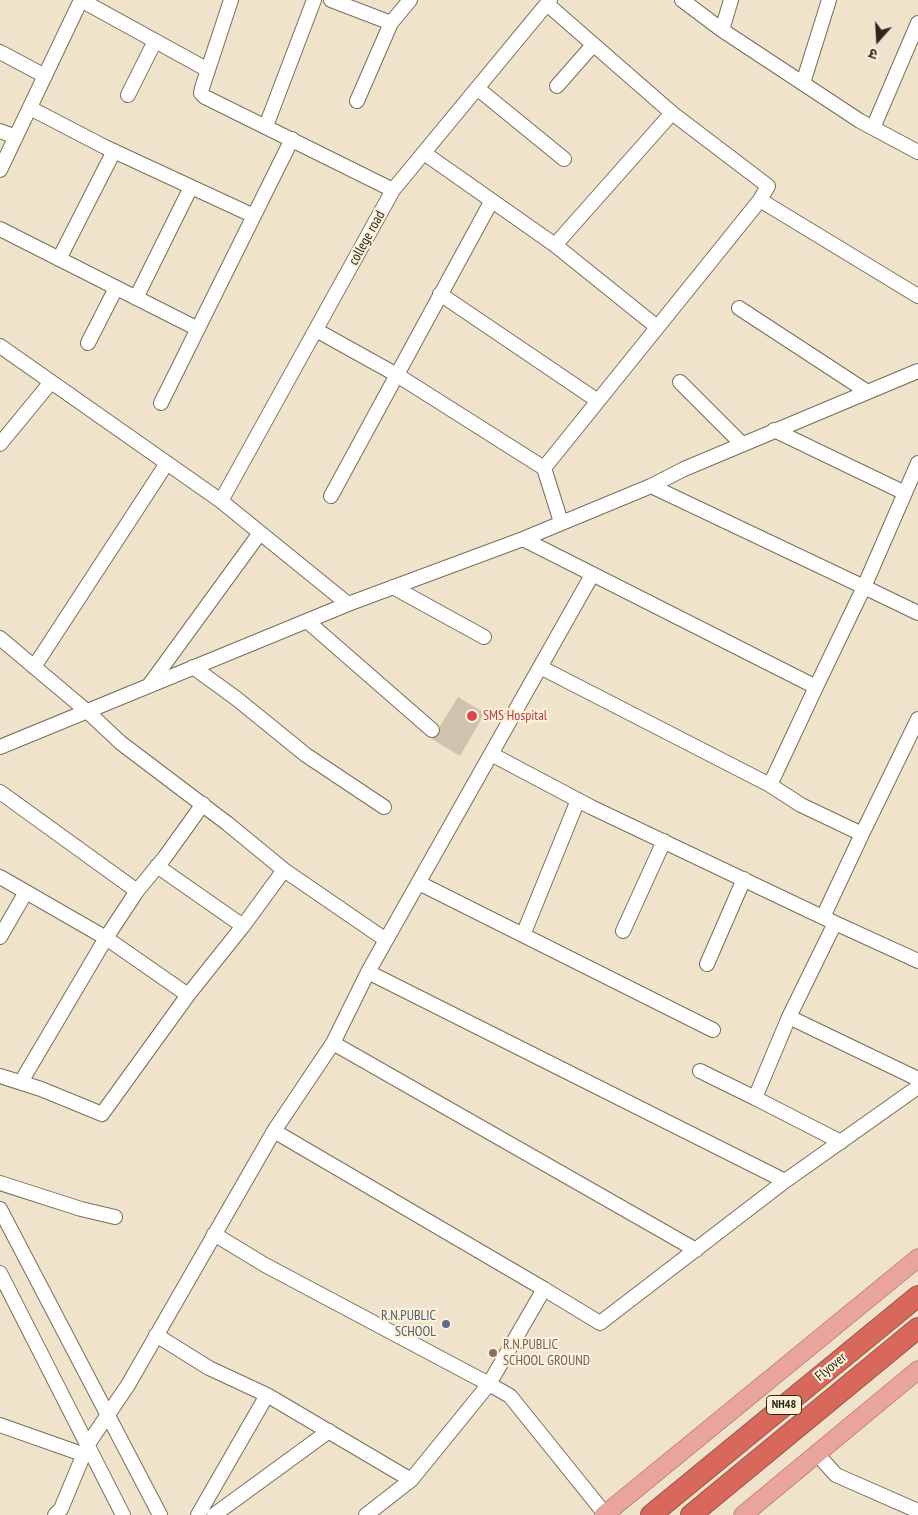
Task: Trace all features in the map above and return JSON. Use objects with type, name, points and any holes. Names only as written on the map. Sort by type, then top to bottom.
[{"type":"highway","name":"Flyover","points":[[651,1515],[918,1296]]},
{"type":"highway","name":"Flyover","points":[[691,1515],[918,1328]]},
{"type":"main road","points":[[604,1514],[918,1258]]},
{"type":"main road","points":[[743,1515],[918,1370]]},
{"type":"street","points":[[0,170],[81,0],[208,70]]},
{"type":"street","points":[[232,0],[201,93],[204,97],[393,190]]},
{"type":"street","points":[[266,126],[314,0]]},
{"type":"street","points":[[331,0],[391,23]]},
{"type":"street","points":[[356,101],[391,23],[410,0]]},
{"type":"street","points":[[682,0],[722,30],[802,83],[873,128],[918,152]]},
{"type":"street","points":[[722,30],[731,0]]},
{"type":"street","points":[[802,83],[830,0]]},
{"type":"street","points":[[544,468],[760,200],[768,186],[672,114],[593,45],[549,2]]},
{"type":"street","name":"college road","points":[[221,501],[393,190],[549,2]]},
{"type":"street","points":[[873,128],[915,38],[918,23]]},
{"type":"street","points":[[128,95],[155,41]]},
{"type":"street","points":[[557,86],[593,45]]},
{"type":"street","points":[[0,52],[45,76]]},
{"type":"street","points":[[477,88],[564,159]]},
{"type":"street","points":[[30,108],[114,151],[254,216]]},
{"type":"street","points":[[555,245],[672,114]]},
{"type":"street","points":[[0,131],[16,138]]},
{"type":"street","points":[[161,403],[292,140]]},
{"type":"street","points":[[59,259],[114,151]]},
{"type":"street","points":[[424,153],[491,202],[555,245],[658,327]]},
{"type":"street","points":[[136,298],[191,186]]},
{"type":"street","points":[[760,200],[918,296]]},
{"type":"street","points":[[331,496],[491,202]]},
{"type":"street","points":[[0,229],[198,330]]},
{"type":"street","points":[[88,342],[116,288]]},
{"type":"street","points":[[440,294],[598,401]]},
{"type":"street","points":[[740,308],[866,391]]},
{"type":"street","points":[[316,330],[397,375],[544,468],[561,522]]},
{"type":"street","points":[[0,346],[221,501],[348,604]]},
{"type":"street","points":[[0,734],[6,745],[89,713],[150,684],[348,604],[523,539],[651,486],[684,469],[774,430],[918,371]]},
{"type":"street","points":[[0,444],[51,382]]},
{"type":"street","points":[[680,382],[742,444]]},
{"type":"street","points":[[774,430],[905,493]]},
{"type":"street","points":[[34,667],[167,463]]},
{"type":"street","points":[[770,785],[864,587],[918,463]]},
{"type":"street","points":[[651,486],[918,613]]},
{"type":"street","points":[[150,684],[260,533]]},
{"type":"street","points":[[523,539],[816,687]]},
{"type":"street","points":[[55,1515],[61,1509],[86,1450],[108,1413],[128,1385],[274,1131],[333,1043],[368,972],[592,575]]},
{"type":"street","points":[[394,587],[484,637]]},
{"type":"street","points":[[307,621],[432,730]]},
{"type":"street","points":[[0,638],[89,713],[121,744],[203,804],[284,870],[386,940]]},
{"type":"street","points":[[540,667],[770,785],[801,805],[862,834]]},
{"type":"street","points":[[193,668],[237,699],[306,755],[384,807]]},
{"type":"street","points":[[755,1098],[829,920],[862,834],[918,719]]},
{"type":"street","points":[[492,754],[578,800],[918,961]]},
{"type":"street","points":[[0,792],[137,891]]},
{"type":"street","points":[[523,935],[578,800]]},
{"type":"street","points":[[21,1082],[106,938],[137,891],[203,804]]},
{"type":"street","points":[[623,931],[664,841]]},
{"type":"street","points":[[157,866],[243,926]]},
{"type":"street","points":[[0,1076],[21,1082],[102,1114],[188,995],[243,926],[284,870]]},
{"type":"street","points":[[0,877],[106,938],[188,995]]},
{"type":"street","points":[[707,964],[744,878]]},
{"type":"street","points":[[419,883],[713,1030]]},
{"type":"street","points":[[0,937],[26,892]]},
{"type":"street","points":[[368,972],[786,1182]]},
{"type":"street","points":[[788,1017],[918,1079]]},
{"type":"street","points":[[333,1043],[696,1250]]},
{"type":"street","points":[[700,1071],[841,1142]]},
{"type":"street","points":[[274,1131],[544,1288],[600,1323],[786,1182],[918,1087]]},
{"type":"street","points":[[0,1183],[74,1207],[115,1217]]},
{"type":"street","points":[[0,1209],[160,1515]]},
{"type":"street","points":[[214,1234],[265,1264],[510,1396],[604,1514]]},
{"type":"street","points":[[0,1273],[86,1450],[123,1515]]},
{"type":"street","points":[[366,1515],[411,1480],[489,1384],[544,1288]]},
{"type":"street","points":[[156,1335],[209,1368],[267,1395],[411,1480]]},
{"type":"street","points":[[198,1515],[267,1395]]},
{"type":"street","points":[[0,1425],[86,1450]]},
{"type":"street","points":[[214,1515],[329,1431]]},
{"type":"street","points":[[816,1453],[836,1475],[918,1511]]},
{"type":"building","points":[[458,697],[485,713],[460,756],[432,739]]},
{"type":"place","name":"SMS Hospital","points":[[472,716]]},
{"type":"place","name":"R.N.PUBLIC SCHOOL","points":[[446,1324]]},
{"type":"place","name":"R.N.PUBLIC SCHOOL GROUND","points":[[493,1353]]}]
